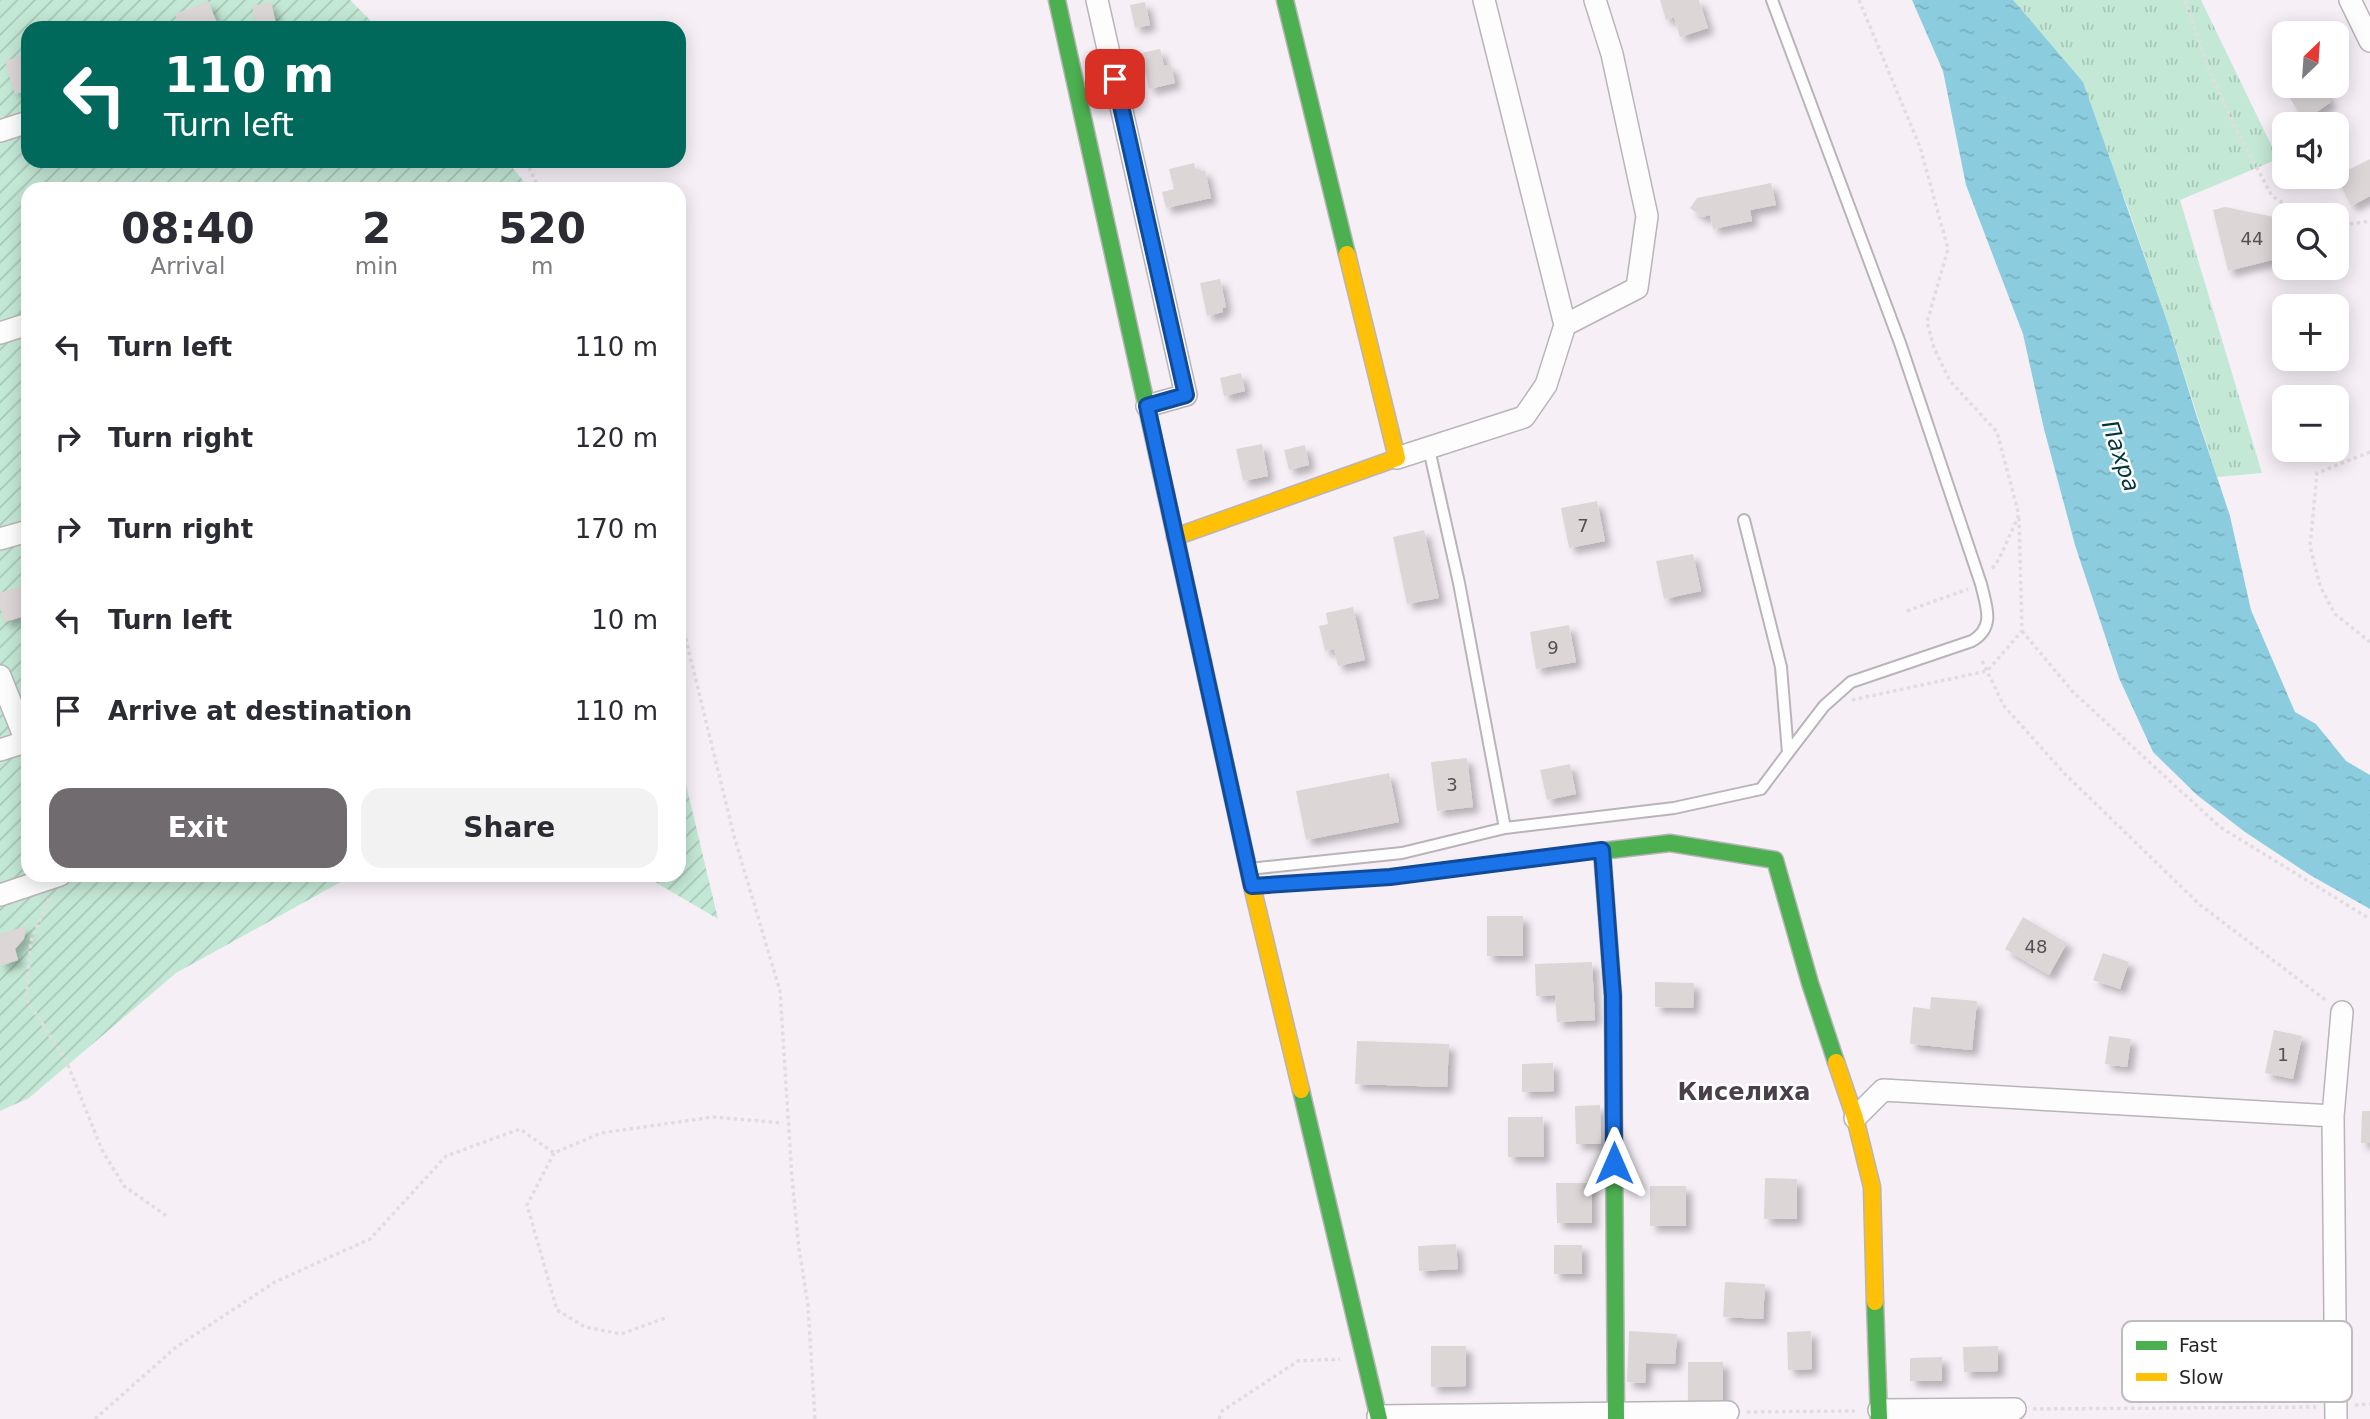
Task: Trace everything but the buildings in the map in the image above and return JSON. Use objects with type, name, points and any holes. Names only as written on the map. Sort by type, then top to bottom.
[{"type":"street","points":[[1057,0],[1248,869],[1378,1417],[1616,1416],[1728,1412]]},
{"type":"street","points":[[1097,0],[1186,395],[1147,406]]},
{"type":"street","points":[[1284,0],[1397,458]]},
{"type":"street","points":[[1175,537],[1397,458],[1524,417],[1546,385],[1565,325],[1484,0]]},
{"type":"street","points":[[1565,325],[1637,288],[1647,216],[1612,54],[1595,0]]},
{"type":"street","points":[[2350,0],[2370,41]]},
{"type":"street","points":[[0,131],[21,124]]},
{"type":"street","points":[[0,333],[21,326]]},
{"type":"street","points":[[0,539],[21,533]]},
{"type":"street","points":[[0,676],[21,728]]},
{"type":"street","points":[[0,750],[21,745]]},
{"type":"street","points":[[1616,1416],[1613,996],[1602,850],[1670,843],[1775,860],[1810,983],[1856,1118],[1872,1187],[1879,1415],[2015,1409]]},
{"type":"street","points":[[0,895],[39,882]]},
{"type":"street","points":[[2335,1321],[2333,1116],[2342,1012]]},
{"type":"street","points":[[1856,1118],[1883,1090],[2333,1116]]},
{"type":"lane","points":[[1248,869],[1402,853],[1505,828],[1674,808],[1761,789],[1824,706],[1851,682],[1983,635],[1989,620],[1981,584],[1900,342],[1772,0]]},
{"type":"lane","points":[[1429,449],[1459,583],[1505,828]]},
{"type":"lane","points":[[1744,520],[1781,667],[1788,753]]},
{"type":"lane","points":[[1252,886],[1390,877],[1602,850]]},
{"type":"path","points":[[1858,0],[1920,147],[1948,249],[1927,322],[1934,348],[1950,381],[1997,432],[2019,515],[1999,559],[1981,584],[1907,611]]},
{"type":"path","points":[[2185,0],[2211,75],[2242,141],[2272,196],[2283,203]]},
{"type":"path","points":[[2349,224],[2370,222]]},
{"type":"path","points":[[2370,452],[2317,473],[2310,546],[2320,586],[2335,614],[2370,642]]},
{"type":"path","points":[[2022,631],[2073,692],[2220,827],[2370,919]]},
{"type":"path","points":[[686,640],[734,836],[780,991],[786,1123],[799,1249],[808,1305],[815,1419]]},
{"type":"path","points":[[1982,661],[2004,706],[2065,774],[2199,904],[2342,1012]]},
{"type":"path","points":[[57,882],[31,941],[26,999],[66,1060],[102,1150],[124,1186],[168,1217]]},
{"type":"path","points":[[668,1317],[621,1334],[585,1327],[557,1310],[527,1205],[554,1153],[601,1133],[713,1116],[786,1123]]},
{"type":"path","points":[[95,1419],[175,1348],[275,1282],[370,1239],[446,1156],[520,1129],[554,1153]]},
{"type":"path","points":[[1220,1419],[1222,1411],[1298,1360],[1364,1358]]},
{"type":"path","points":[[2015,1409],[2336,1413]]},
{"type":"path","points":[[1728,1412],[1879,1415]]},
{"type":"green space","points":[[0,0],[350,0],[371,21],[21,21],[21,168],[513,168],[524,182],[21,182],[21,882],[341,882],[176,973],[29,1098],[0,1111]]},
{"type":"green space","points":[[2013,0],[2201,0],[2272,147],[2272,162],[2180,200],[2262,473],[2217,477],[2125,199]]},
{"type":"green space","points":[[686,784],[718,919],[655,882],[686,882]]},
{"type":"water","name":"Пахра","points":[[1912,0],[2013,0],[2083,82],[2167,321],[2230,516],[2251,610],[2295,712],[2316,724],[2346,761],[2370,775],[2370,909],[2310,875],[2245,832],[2197,795],[2153,752],[2119,678],[2075,545],[2044,429],[2023,334],[1966,185],[1943,71]]},
{"type":"traffic: fast","points":[[1057,0],[1203,662]]},
{"type":"traffic: fast","points":[[1285,0],[1347,254]]},
{"type":"traffic: fast","points":[[1616,1419],[1613,996],[1602,851],[1670,843],[1775,860],[1836,1062]]},
{"type":"traffic: fast","points":[[1301,1090],[1379,1419]]},
{"type":"traffic: fast","points":[[1875,1302],[1879,1419]]},
{"type":"traffic: slow","points":[[1175,537],[1397,458],[1347,254]]},
{"type":"traffic: slow","points":[[1203,662],[1252,886],[1301,1090]]},
{"type":"traffic: slow","points":[[1836,1062],[1855,1118],[1872,1187],[1875,1302]]},
{"type":"district","name":"Киселиха","points":[[1744,1092]]},
{"type":"route","points":[[1115,79],[1186,395],[1147,406],[1252,886],[1390,877],[1602,850],[1613,996],[1614,1163]]}]
